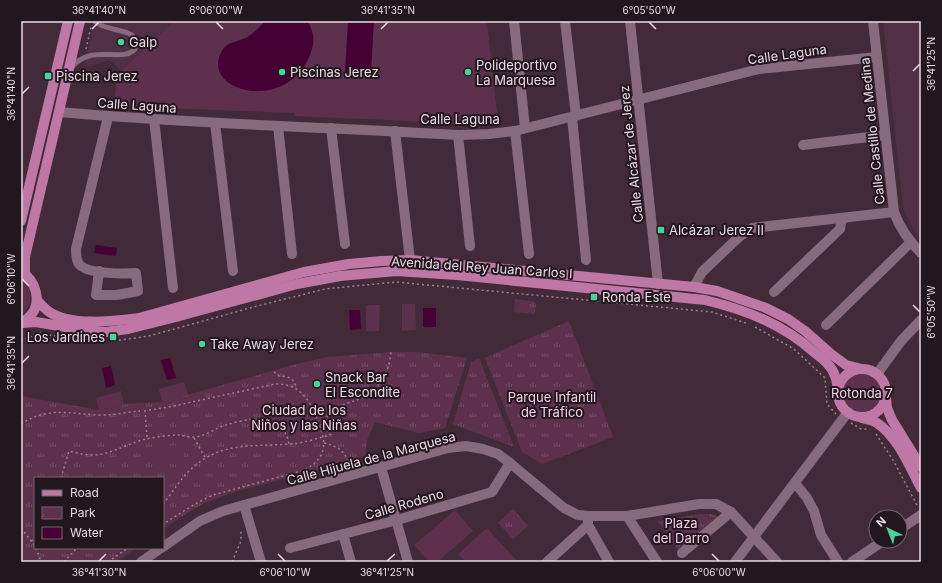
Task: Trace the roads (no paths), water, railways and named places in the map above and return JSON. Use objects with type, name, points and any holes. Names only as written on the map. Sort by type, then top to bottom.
[{"type":"main road","points":[[21,221],[68,21]]},
{"type":"main road","points":[[21,323],[31,315],[36,306],[37,300],[35,288],[32,281],[23,273],[25,257],[80,21]]},
{"type":"main road","name":"Avenida del Rey Juan Carlos I","points":[[37,300],[48,312],[65,319],[88,322],[114,321],[139,318],[304,272],[349,264],[410,260],[694,287],[723,293],[766,308],[788,320],[806,331],[831,354],[846,365],[862,369]]},
{"type":"main road","name":"Avenida del Rey Juan Carlos I","points":[[21,323],[36,322],[83,330],[106,332],[142,326],[297,284],[340,276],[396,271],[457,275],[705,300],[735,307],[768,321],[790,333],[813,351],[828,364],[835,375],[838,391]]},
{"type":"main road","points":[[886,398],[877,412],[870,416],[846,415],[840,401],[838,391],[844,378],[855,370],[862,369],[877,374],[885,385],[887,408],[892,420],[921,467]]},
{"type":"main road","points":[[858,416],[876,422],[890,434],[921,488]]},
{"type":"street","points":[[514,21],[525,128]]},
{"type":"street","points":[[566,21],[586,260]]},
{"type":"street","name":"Calle Alcázar de Jerez","points":[[630,21],[658,284]]},
{"type":"street","name":"Calle Castillo de Medina","points":[[873,21],[894,212],[899,226],[910,242],[921,253]]},
{"type":"street","name":"Calle Laguna","points":[[59,112],[108,117],[215,123],[458,135],[489,134],[515,131],[574,117],[759,69],[877,57]]},
{"type":"street","points":[[99,271],[86,269],[80,265],[76,258],[76,249],[108,117]]},
{"type":"street","points":[[154,119],[173,288]]},
{"type":"street","points":[[215,123],[233,271]]},
{"type":"street","points":[[278,126],[292,254]]},
{"type":"street","points":[[331,128],[345,244]]},
{"type":"street","points":[[395,131],[410,260]]},
{"type":"street","points":[[515,131],[529,254]]},
{"type":"street","points":[[458,135],[470,246]]},
{"type":"street","points":[[803,145],[885,135]]},
{"type":"street","points":[[694,287],[702,272],[739,237],[752,228],[894,212]]},
{"type":"street","points":[[774,292],[840,228],[842,218]]},
{"type":"street","points":[[826,325],[910,242]]},
{"type":"street","points":[[877,374],[900,341],[921,320]]},
{"type":"street","points":[[735,562],[846,415]]},
{"type":"street","name":"Calle Hijuela de la Marquesa","points":[[164,547],[200,521],[223,511],[448,448],[466,446],[483,449],[498,454],[510,462],[564,508],[588,521],[700,504],[716,504],[731,512],[777,562]]},
{"type":"street","name":"Calle Rodeno","points":[[290,548],[397,520],[492,492],[510,462]]},
{"type":"street","points":[[381,467],[408,562]]},
{"type":"street","points":[[795,483],[807,498],[814,511],[821,535],[838,562]]},
{"type":"street","points":[[244,505],[261,562]]},
{"type":"street","points":[[682,553],[731,512]]},
{"type":"street","points":[[908,523],[921,514]]},
{"type":"street","points":[[627,516],[657,562]]},
{"type":"street","points":[[547,562],[588,521],[609,562]]},
{"type":"street","points":[[343,534],[351,562]]},
{"type":"street","name":"Calle Hijuela de la Marquesa","points":[[141,562],[160,549]]},
{"type":"street","points":[[852,562],[871,549]]},
{"type":"lane","points":[[69,72],[76,62],[84,57],[95,54],[128,54],[133,51],[136,46],[135,38],[131,33],[103,27],[94,21]]},
{"type":"water","points":[[265,21],[307,21],[313,33],[313,46],[310,55],[298,74],[282,86],[265,91],[247,90],[232,85],[222,76],[218,64],[223,49],[228,44],[244,39],[250,35]]},
{"type":"water","points":[[348,21],[374,21],[371,73],[345,72]]},
{"type":"water","points":[[96,245],[117,248],[116,256],[94,253]]},
{"type":"water","points":[[423,308],[436,308],[436,327],[423,327]]},
{"type":"water","points":[[349,310],[360,310],[361,329],[350,330]]},
{"type":"water","points":[[170,358],[176,378],[167,380],[161,360]]},
{"type":"water","points":[[111,366],[115,385],[106,388],[102,368]]},
{"type":"place","name":"Galp","points":[[121,42]]},
{"type":"place","name":"Piscinas Jerez","points":[[282,72]]},
{"type":"place","name":"Polideportivo La Marquesa","points":[[468,72]]},
{"type":"place","name":"Piscina Jerez","points":[[48,76]]},
{"type":"place","name":"Alcázar Jerez II","points":[[661,230]]},
{"type":"place","name":"Ronda Este","points":[[594,297]]},
{"type":"place","name":"Los Jardines","points":[[113,337]]},
{"type":"place","name":"Take Away Jerez","points":[[202,344]]},
{"type":"place","name":"Snack Bar El Escondite","points":[[317,384]]},
{"type":"park label","name":"Rotonda 7","points":[[862,393]]},
{"type":"park label","name":"Parque Infantil de Tráfico","points":[[552,404]]},
{"type":"park label","name":"Ciudad de los Niños y las Niñas","points":[[304,418]]},
{"type":"park label","name":"Plaza del Darro","points":[[681,530]]}]
